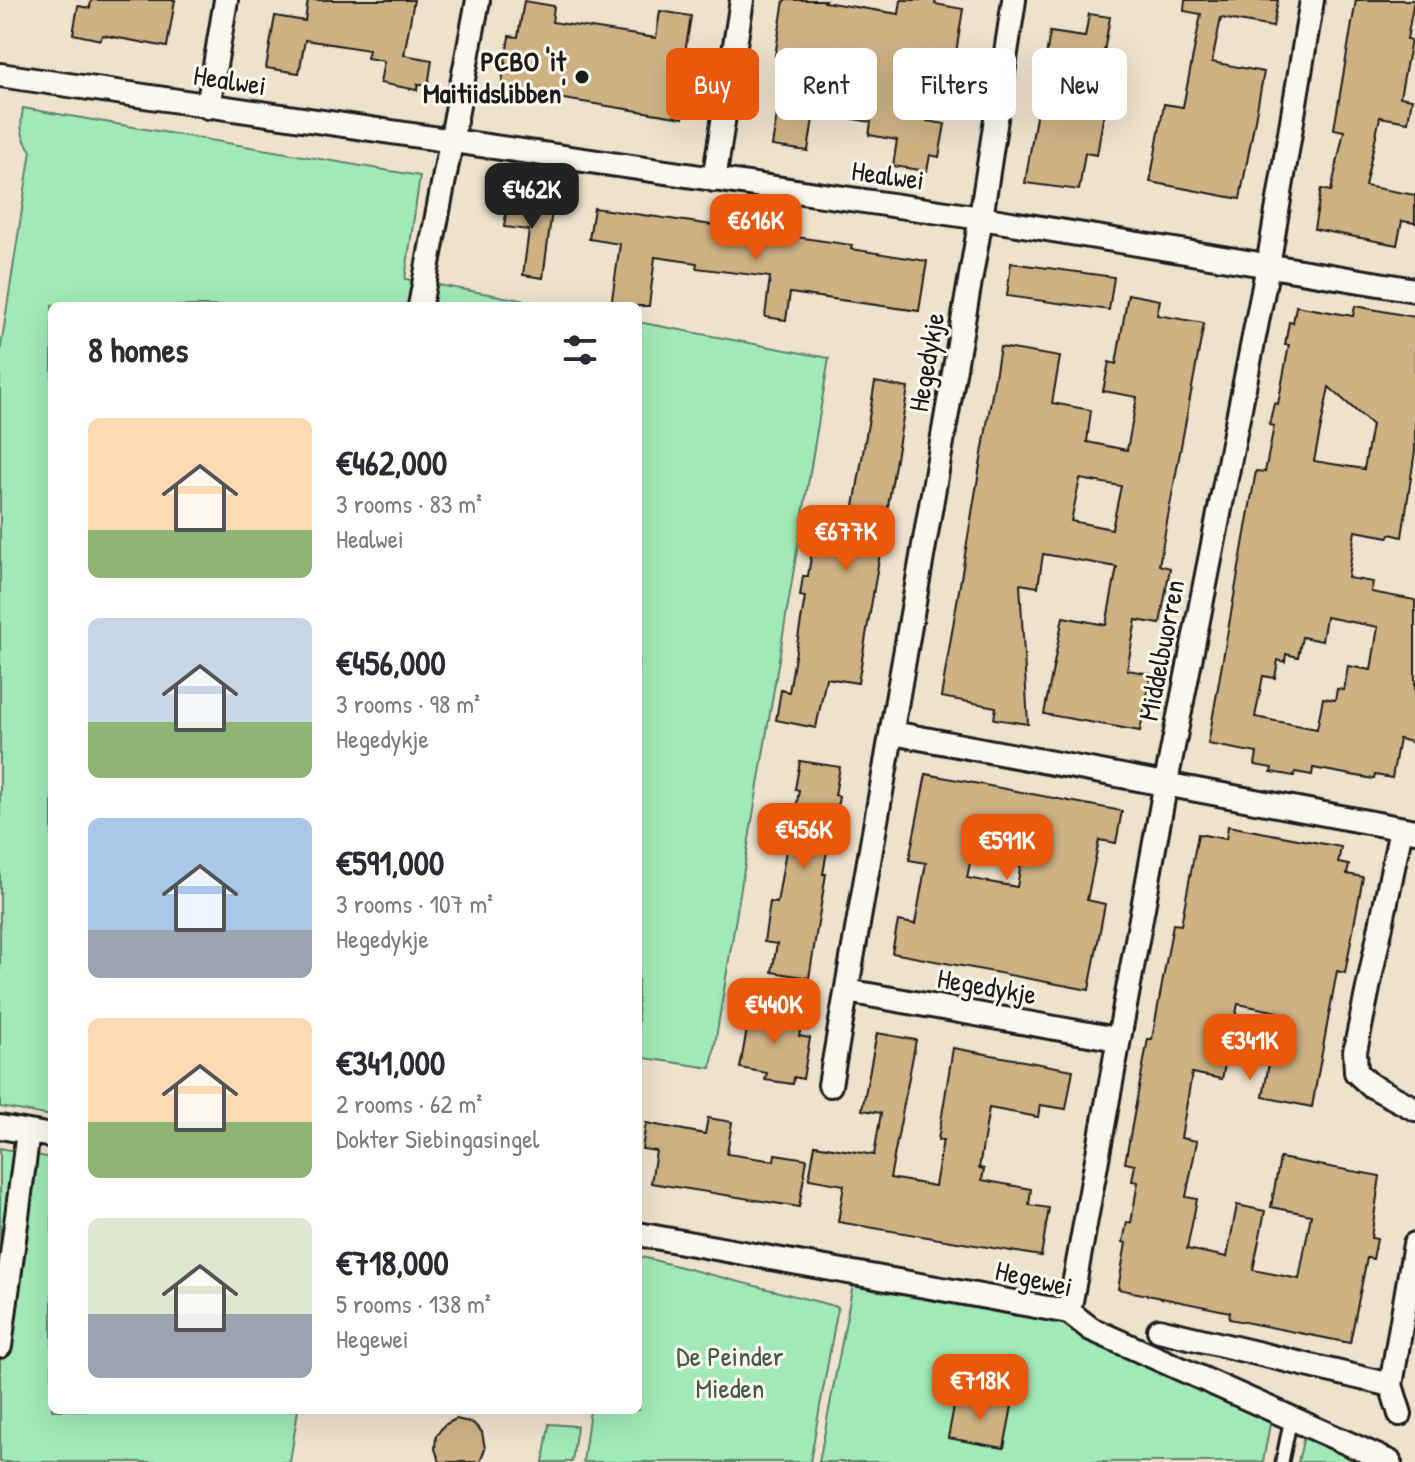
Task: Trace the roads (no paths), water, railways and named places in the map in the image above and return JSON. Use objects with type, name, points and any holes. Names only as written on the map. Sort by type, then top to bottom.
[{"type":"street","points":[[208,107],[226,0]]},
{"type":"street","points":[[421,302],[478,0]]},
{"type":"street","points":[[714,180],[742,0]]},
{"type":"street","name":"Hegedykje","points":[[830,1085],[981,218],[1014,0]]},
{"type":"street","name":"Middelbuorren","points":[[1069,1312],[1117,1039],[1268,266],[1312,0]]},
{"type":"street","name":"Healwei","points":[[0,75],[981,218],[1415,290]]},
{"type":"street","points":[[893,733],[1408,830],[1355,1051],[1356,1072],[1415,1109]]},
{"type":"street","name":"Hegedykje","points":[[847,991],[1117,1039]]},
{"type":"street","points":[[0,1127],[48,1135]]},
{"type":"street","points":[[0,1346],[28,1132]]},
{"type":"street","name":"Hegewei","points":[[642,1235],[1069,1312],[1091,1329],[1390,1462]]},
{"type":"street","points":[[1400,1414],[1391,1385],[1415,1244]]},
{"type":"street","points":[[1159,1330],[1391,1385]]},
{"type":"lane","points":[[1282,1462],[1291,1418]]},
{"type":"place","name":"PCBO 'it Maitiidslibben'","points":[[582,77]]},
{"type":"park label","name":"De Peinder Mieden","points":[[730,1372]]}]
